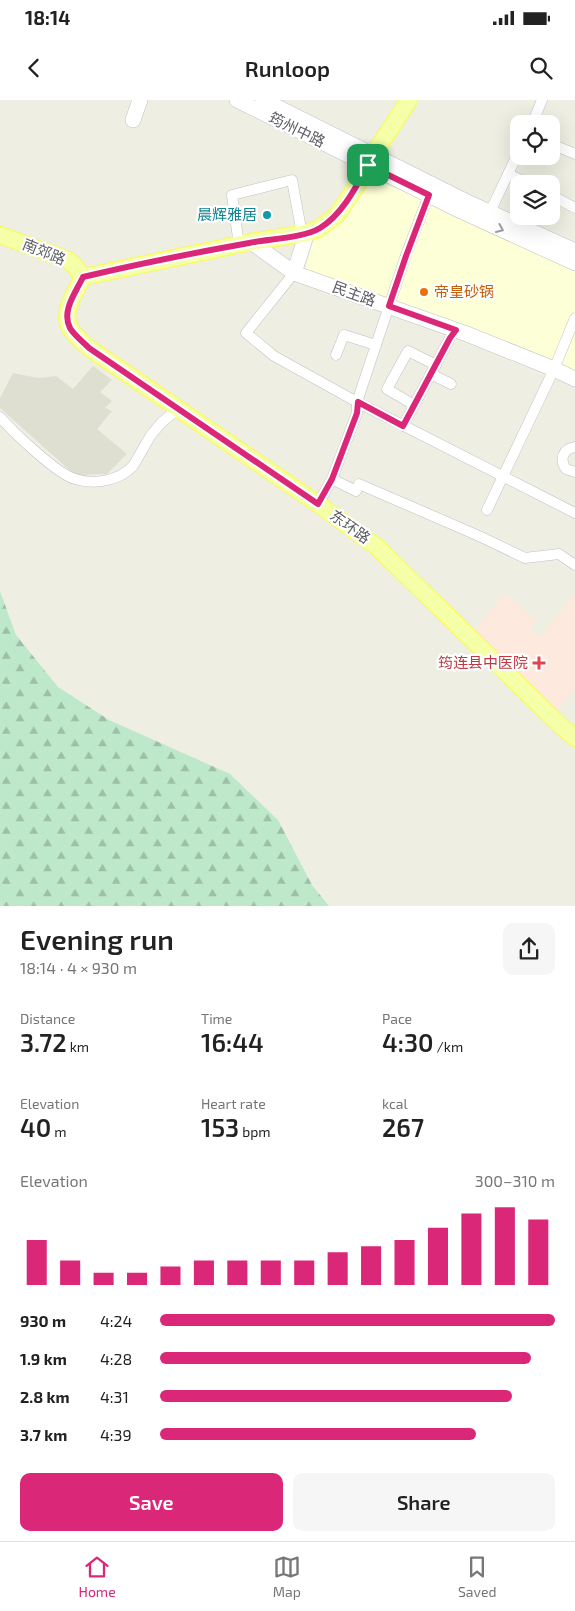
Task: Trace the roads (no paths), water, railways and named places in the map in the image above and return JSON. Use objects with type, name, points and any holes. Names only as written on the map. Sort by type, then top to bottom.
[{"type":"main road","points":[[133,120],[140,100]]},
{"type":"main road","name":"筠州中路","points":[[237,100],[575,251]]},
{"type":"main road","name":"筠州中路","points":[[263,100],[429,195],[575,263]]},
{"type":"main road","points":[[83,277],[307,233],[318,229],[337,215],[409,100]]},
{"type":"main road","points":[[294,273],[307,233]]},
{"type":"main road","name":"南郊路","points":[[0,235],[68,260],[83,277]]},
{"type":"main road","name":"民主路","points":[[245,244],[294,273],[456,330],[554,369],[575,380]]},
{"type":"main road","name":"东环路","points":[[83,277],[68,308],[68,322],[71,330],[89,348],[318,504],[377,547],[554,720],[575,738]]},
{"type":"street","points":[[536,115],[542,100]]},
{"type":"street","points":[[560,148],[575,154]]},
{"type":"street","points":[[490,212],[512,165]]},
{"type":"street","points":[[245,244],[232,196],[292,180],[301,229],[307,233]]},
{"type":"street","points":[[318,504],[332,479],[357,413],[358,402],[376,345],[429,195]]},
{"type":"street","points":[[560,200],[575,208]]},
{"type":"street","points":[[294,273],[246,333],[274,356],[358,402],[575,513]]},
{"type":"street","points":[[487,510],[554,369],[575,318]]},
{"type":"street","points":[[403,426],[456,330]]},
{"type":"street","points":[[336,355],[344,335],[376,345]]},
{"type":"street","points":[[414,405],[387,389],[408,351],[452,384]]},
{"type":"street","points":[[0,417],[12,431],[74,480],[112,480],[133,466],[151,435],[162,422],[178,409]]},
{"type":"street","points":[[575,447],[567,449],[562,457],[562,461],[566,468],[575,472]]},
{"type":"street","points":[[332,479],[356,491],[359,484],[525,558],[559,554],[575,565]]},
{"type":"place","name":"晨辉雅居","points":[[267,215]]},
{"type":"place","name":"帝皇砂锅","points":[[424,292]]},
{"type":"place","name":"筠连县中医院","points":[[539,663]]}]
